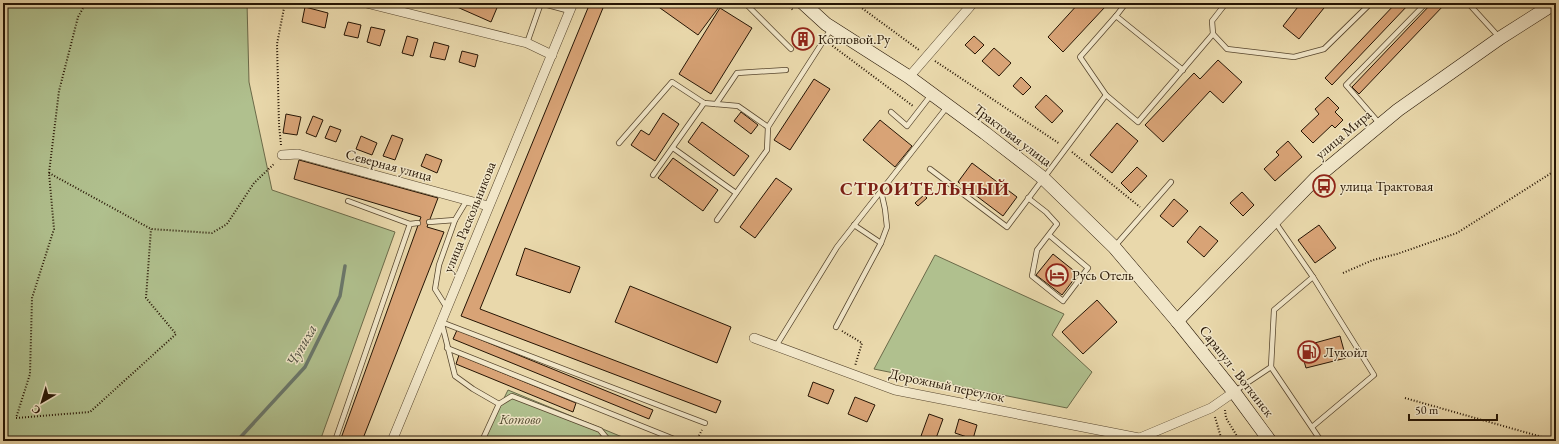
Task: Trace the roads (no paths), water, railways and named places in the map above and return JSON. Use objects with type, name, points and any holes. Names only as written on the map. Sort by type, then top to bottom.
[{"type":"main road","name":"улица Мира","points":[[1177,321],[1316,178],[1380,124],[1500,38],[1555,3]]},
{"type":"main road","name":"Трактовая улица","points":[[803,6],[832,28],[909,77],[1043,178],[1114,247],[1177,321]]},
{"type":"main road","name":"Сарапул - Воткинск","points":[[1177,321],[1234,392],[1270,441]]},
{"type":"street","points":[[366,3],[527,43],[552,55]]},
{"type":"street","points":[[909,77],[973,3]]},
{"type":"street","name":"улица Раскольникова","points":[[392,441],[488,206],[572,7]]},
{"type":"street","name":"Северная улица","points":[[282,156],[298,154],[488,206]]},
{"type":"street","name":"Дорожный переулок","points":[[754,338],[895,390],[1136,440]]},
{"type":"street","points":[[1136,440],[1211,408],[1234,392]]},
{"type":"lane","points":[[527,43],[541,3],[572,7]]},
{"type":"lane","points":[[745,3],[791,49]]},
{"type":"lane","points":[[1126,3],[1080,57],[1106,95],[1138,122],[1213,34]]},
{"type":"lane","points":[[1226,3],[1212,22],[1213,34],[1227,49],[1294,57],[1324,50],[1371,3]]},
{"type":"lane","points":[[1380,124],[1346,85],[1426,3]]},
{"type":"lane","points":[[1468,3],[1500,38]]},
{"type":"lane","points":[[1116,16],[1182,70]]},
{"type":"lane","points":[[717,220],[767,150],[768,127],[832,28]]},
{"type":"lane","points":[[716,104],[737,73],[786,70]]},
{"type":"lane","points":[[620,143],[672,82],[704,103],[738,106],[768,127]]},
{"type":"lane","points":[[891,112],[907,126],[932,94]]},
{"type":"lane","points":[[930,169],[1007,227],[1106,95]]},
{"type":"lane","points":[[653,175],[704,103]]},
{"type":"lane","points":[[776,346],[837,247],[948,106]]},
{"type":"lane","points":[[673,148],[736,193]]},
{"type":"lane","points":[[1114,247],[1171,182]]},
{"type":"lane","points":[[836,327],[882,243],[887,227],[881,190]]},
{"type":"lane","points":[[1028,198],[1046,212],[1057,224],[1037,250],[1032,276],[1062,301],[1088,268],[1049,235]]},
{"type":"lane","points":[[447,308],[436,289],[439,265],[455,220],[467,200]]},
{"type":"lane","points":[[348,202],[410,224],[418,223]]},
{"type":"lane","points":[[429,222],[455,220]]},
{"type":"lane","points":[[1274,221],[1313,277],[1374,375],[1312,427]]},
{"type":"lane","points":[[335,441],[410,224]]},
{"type":"lane","points":[[854,225],[882,243]]},
{"type":"lane","points":[[1313,277],[1274,310],[1271,367],[1321,441]]},
{"type":"lane","points":[[441,322],[455,376],[473,389],[499,404]]},
{"type":"lane","points":[[441,322],[705,423]]},
{"type":"lane","points":[[447,348],[674,439]]},
{"type":"lane","points":[[1234,392],[1271,367]]},
{"type":"lane","points":[[482,441],[499,404],[512,396],[600,430],[609,441]]},
{"type":"waterway","name":"Чупиха","points":[[237,441],[305,367],[340,296],[345,266]]},
{"type":"place","name":"Котловой.Ру","points":[[803,39]]},
{"type":"place","name":"улица Трактовая","points":[[1324,186]]},
{"type":"place","name":"Русь Отель","points":[[1057,275]]},
{"type":"place","name":"Лукойл","points":[[1309,352]]},
{"type":"district","name":"СТРОИТЕЛЬНЫЙ","points":[[925,188]]},
{"type":"park label","name":"Котово","points":[[520,419]]}]
